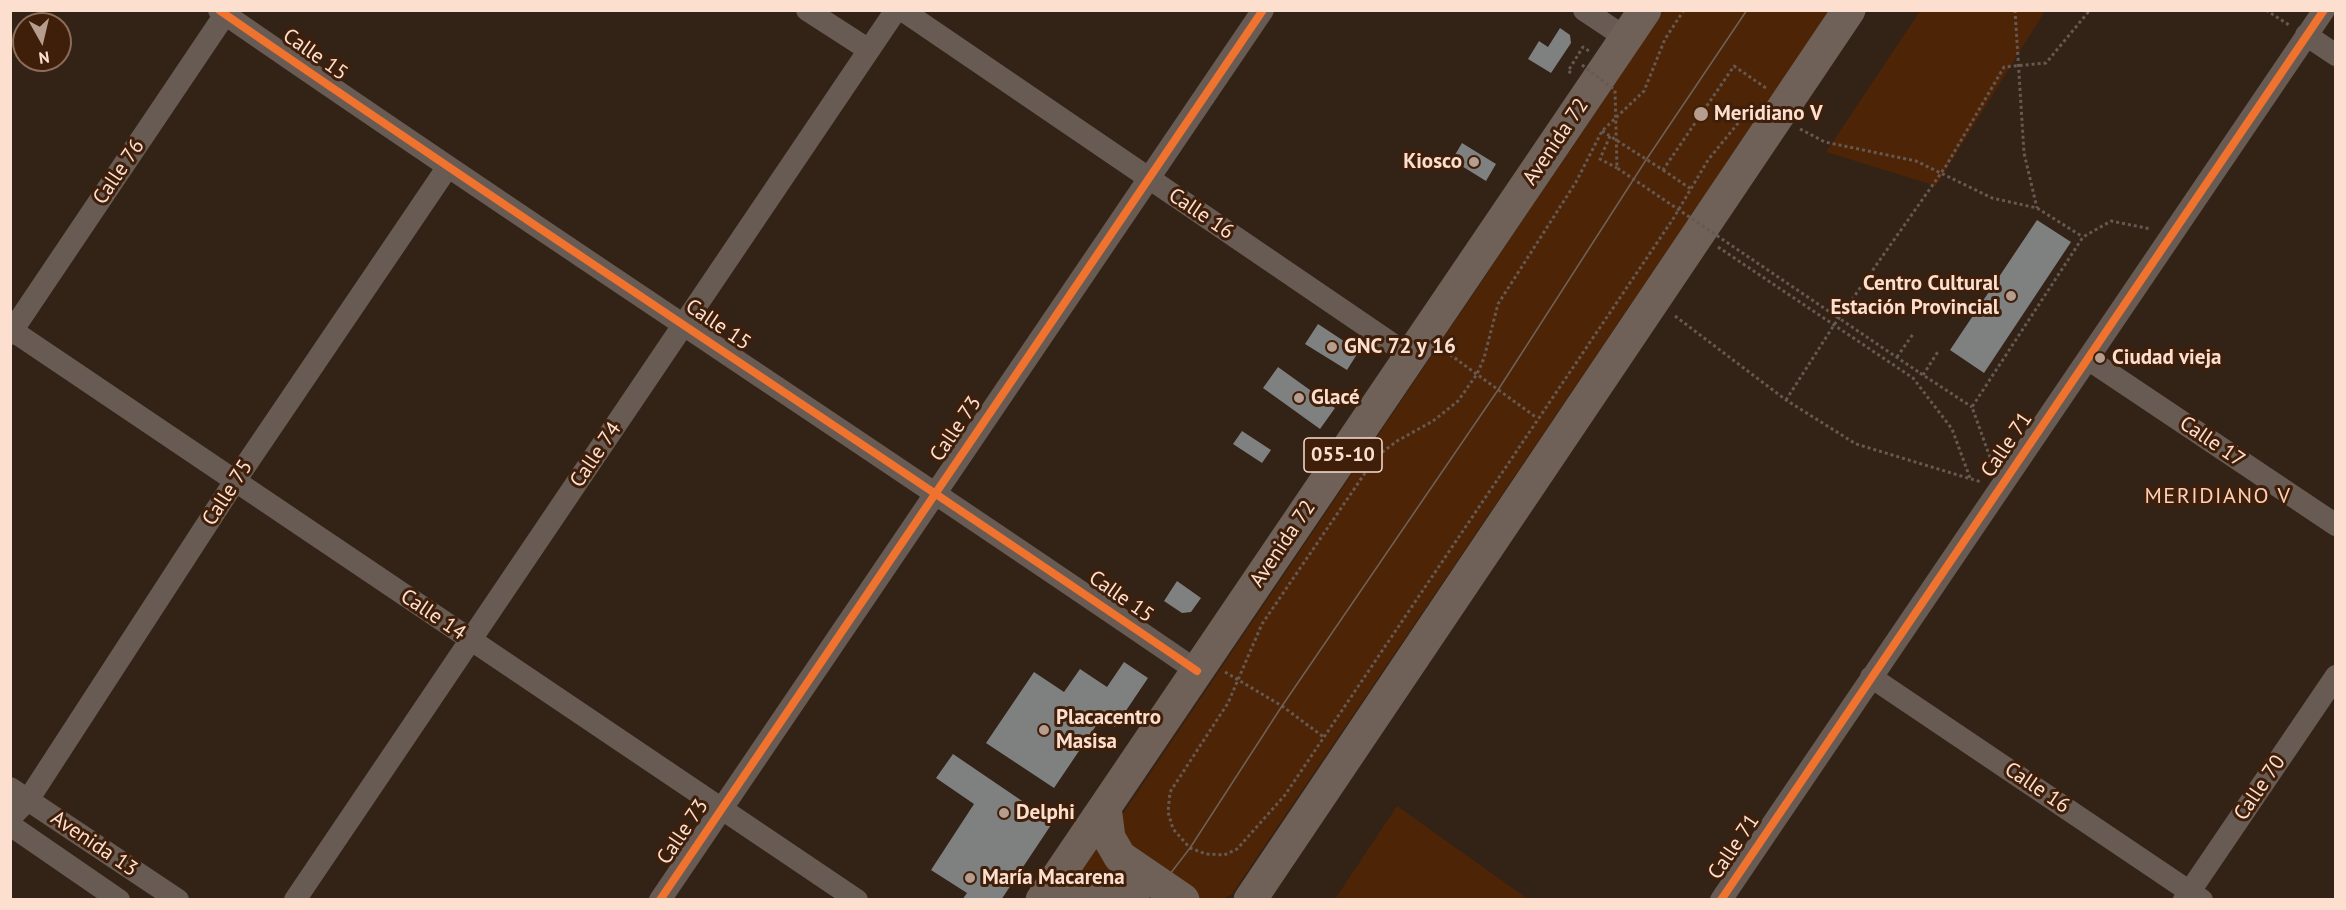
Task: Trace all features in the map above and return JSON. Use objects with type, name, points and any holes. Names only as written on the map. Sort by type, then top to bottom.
[{"type":"highway","name":"Avenida 72","points":[[1044,900],[1645,10]]},
{"type":"highway","points":[[1250,900],[1336,745],[1550,426],[1654,301],[1686,227],[1772,101],[1849,10]]},
{"type":"highway","points":[[1105,807],[1109,838],[1120,857],[1183,900]]},
{"type":"highway","points":[[1044,900],[1068,891],[1095,888],[1121,893],[1133,900]]},
{"type":"street","points":[[807,10],[869,50]]},
{"type":"street","name":"Calle 74","points":[[295,900],[896,10]]},
{"type":"street","name":"Calle 16","points":[[902,10],[1149,179],[1417,346]]},
{"type":"street","name":"Calle 73","points":[[660,900],[1263,10]]},
{"type":"street","points":[[1584,10],[1626,38]]},
{"type":"street","name":"Calle 71","points":[[1720,900],[2324,10]]},
{"type":"street","name":"Calle 15","points":[[224,12],[447,168],[1201,665]]},
{"type":"street","name":"Calle 76","points":[[11,331],[224,12]]},
{"type":"street","points":[[2306,35],[2336,55]]},
{"type":"street","name":"Calle 75","points":[[10,818],[19,794],[447,168]]},
{"type":"street","name":"Calle 14","points":[[11,331],[857,900]]},
{"type":"street","name":"Calle 17","points":[[2088,358],[2336,525]]},
{"type":"street","name":"Calle 70","points":[[2192,897],[2336,676]]},
{"type":"street","name":"Calle 16","points":[[1871,677],[2192,897]]},
{"type":"street","name":"Avenida 13","points":[[19,794],[178,900]]},
{"type":"street","name":"Avenida 13","points":[[10,825],[119,900]]},
{"type":"path","points":[[1684,10],[1665,39],[1644,90],[1602,131],[1576,183],[1498,304],[1484,358],[1477,374],[1458,401],[1433,421],[1397,441],[1376,457],[1262,624],[1240,681],[1170,792],[1168,812],[1173,829],[1190,848],[1206,854],[1224,855],[1237,849],[1285,795],[1336,745],[1686,227],[1691,189],[1708,160],[1772,101],[1772,78]]},
{"type":"path","points":[[2015,10],[2024,153],[2037,208]]},
{"type":"path","points":[[1786,400],[1834,325],[1942,172],[2004,68],[2046,63],[2090,10]]},
{"type":"path","points":[[2266,10],[2306,35]]},
{"type":"path","points":[[1582,66],[1615,90],[1616,167]]},
{"type":"path","points":[[1663,170],[1703,107],[1734,66],[1798,128],[1825,142],[1907,158],[1942,172],[1992,198],[2037,208],[2083,237]]},
{"type":"path","points":[[1602,131],[1691,189]]},
{"type":"path","points":[[1610,136],[1600,159],[1616,167],[1972,407],[2000,488]]},
{"type":"path","points":[[1972,407],[2083,237],[2111,220],[2171,235]]},
{"type":"path","points":[[1686,227],[1913,378],[1952,429],[1970,478]]},
{"type":"path","points":[[1654,301],[1786,400],[1856,444],[2000,488]]},
{"type":"path","points":[[1898,356],[1913,334]]},
{"type":"path","points":[[1417,346],[1477,374],[1550,426]]},
{"type":"path","points":[[1922,374],[1939,350]]},
{"type":"path","points":[[1201,665],[1240,681],[1282,706],[1336,745]]},
{"type":"shaded area","points":[[1664,11],[1829,11],[1232,894],[1223,899],[1198,899],[1123,846],[1118,821]]},
{"type":"shaded area","points":[[1920,11],[2045,11],[1936,186],[1826,152]]},
{"type":"shaded area","points":[[1397,806],[1528,899],[1335,899]]},
{"type":"shaded area","points":[[1101,842],[1149,892],[1076,879]]},
{"type":"building","points":[[1560,28],[1570,35],[1571,43],[1551,73],[1528,59],[1539,41],[1548,47]]},
{"type":"building","name":"Kiosco","points":[[1462,143],[1496,164],[1486,181],[1452,160]]},
{"type":"building","name":"Centro Cultural Estación Provincial","points":[[2037,220],[2071,242],[1984,373],[1950,350]]},
{"type":"building","name":"GNC 72 y 16","points":[[1318,324],[1359,351],[1347,370],[1305,344]]},
{"type":"building","name":"Glacé","points":[[1278,367],[1335,408],[1320,429],[1263,388]]},
{"type":"building","points":[[1242,431],[1271,450],[1262,463],[1233,444]]},
{"type":"building","points":[[1177,581],[1201,598],[1191,612],[1182,613],[1164,601]]},
{"type":"building","name":"Placacentro Masisa","points":[[1124,662],[1148,678],[1115,727],[1102,717],[1054,788],[986,743],[1034,672],[1064,692],[1080,669],[1107,687]]},
{"type":"building","name":"Delphi","points":[[953,754],[1053,822],[1001,900],[962,900],[967,893],[931,870],[974,804],[936,778]]},
{"type":"tram line","points":[[1150,900],[1190,848],[1282,706],[1498,390],[1646,160],[1747,10]]},
{"type":"cycle path","points":[[219,10],[1197,671]]},
{"type":"cycle path","points":[[660,900],[1263,10]]},
{"type":"cycle path","points":[[1721,900],[2324,10]]},
{"type":"place","name":"Meridiano V","points":[[1701,114]]},
{"type":"place","name":"Kiosco","points":[[1474,162]]},
{"type":"place","name":"Centro Cultural Estación Provincial","points":[[2011,296]]},
{"type":"place","name":"GNC 72 y 16","points":[[1332,347]]},
{"type":"place","name":"Ciudad vieja","points":[[2100,358]]},
{"type":"place","name":"Glacé","points":[[1299,398]]},
{"type":"place","name":"Placacentro Masisa","points":[[1044,730]]},
{"type":"place","name":"Delphi","points":[[1004,813]]},
{"type":"place","name":"María Macarena","points":[[970,878]]},
{"type":"district","name":"MERIDIANO V","points":[[2218,497]]}]
